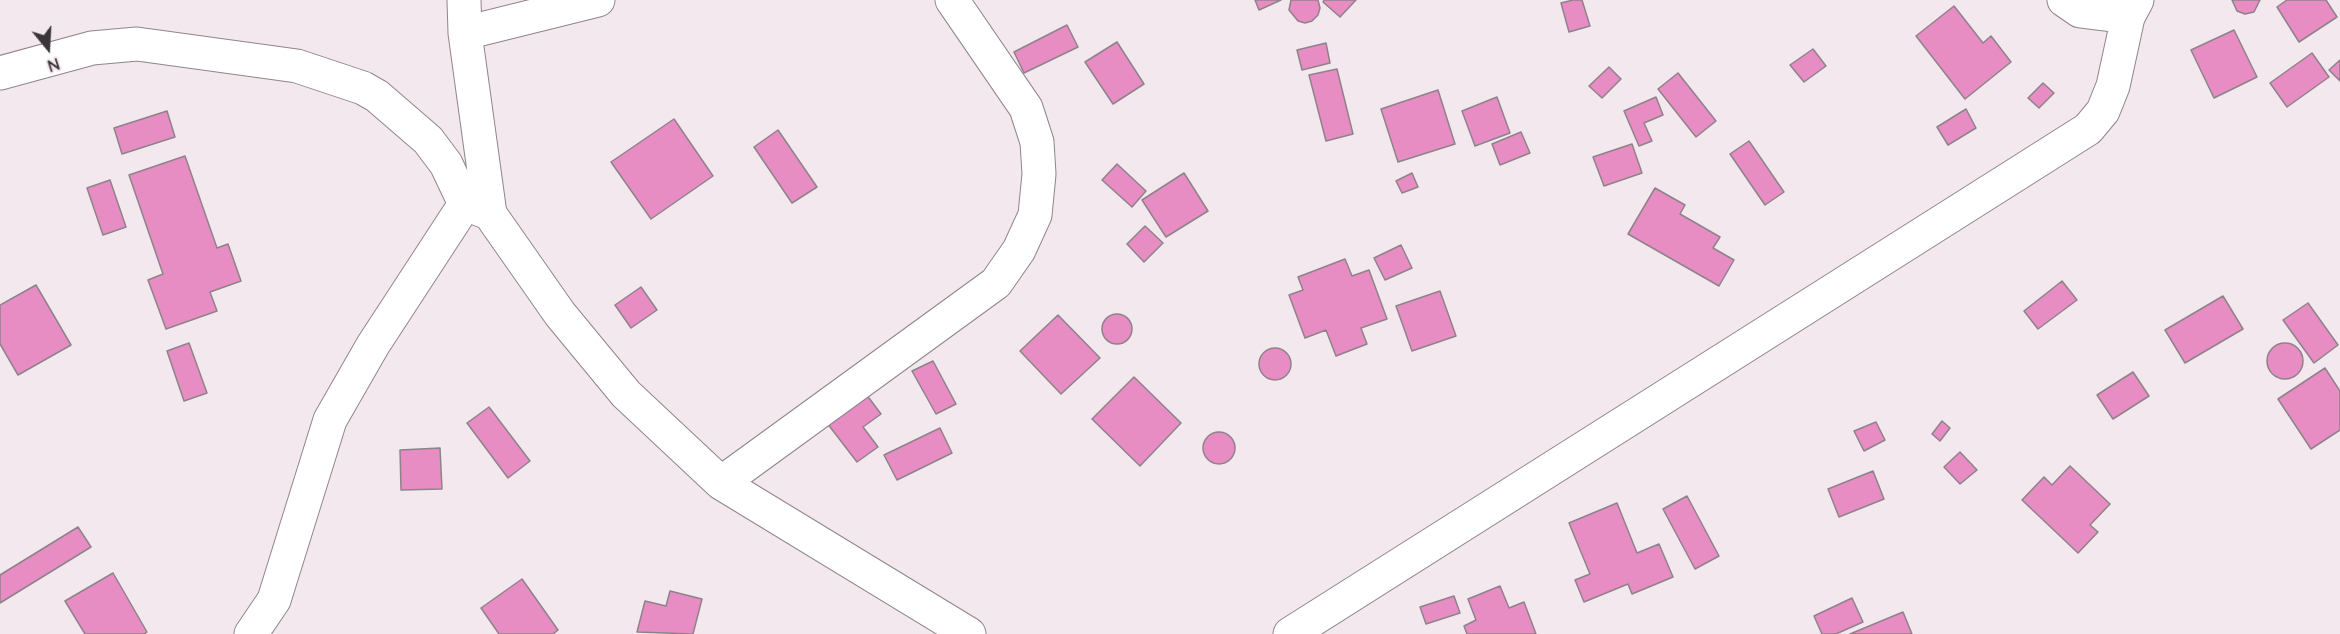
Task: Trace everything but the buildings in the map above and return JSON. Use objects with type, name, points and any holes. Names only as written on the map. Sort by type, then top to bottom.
[{"type":"street","points":[[251,634],[274,600],[330,420],[373,345],[478,209],[464,0]]},
{"type":"street","points":[[465,33],[598,0]]},
{"type":"street","points":[[721,483],[996,283],[1019,250],[1035,215],[1039,174],[1037,142],[1026,108],[952,0]]},
{"type":"street","points":[[1290,634],[2088,129],[2103,111],[2113,86],[2133,8],[2080,11],[2064,0]]},
{"type":"street","points":[[0,74],[92,48],[137,44],[297,66],[363,88],[377,96],[428,140],[478,209],[626,394],[721,483],[969,634]]}]
